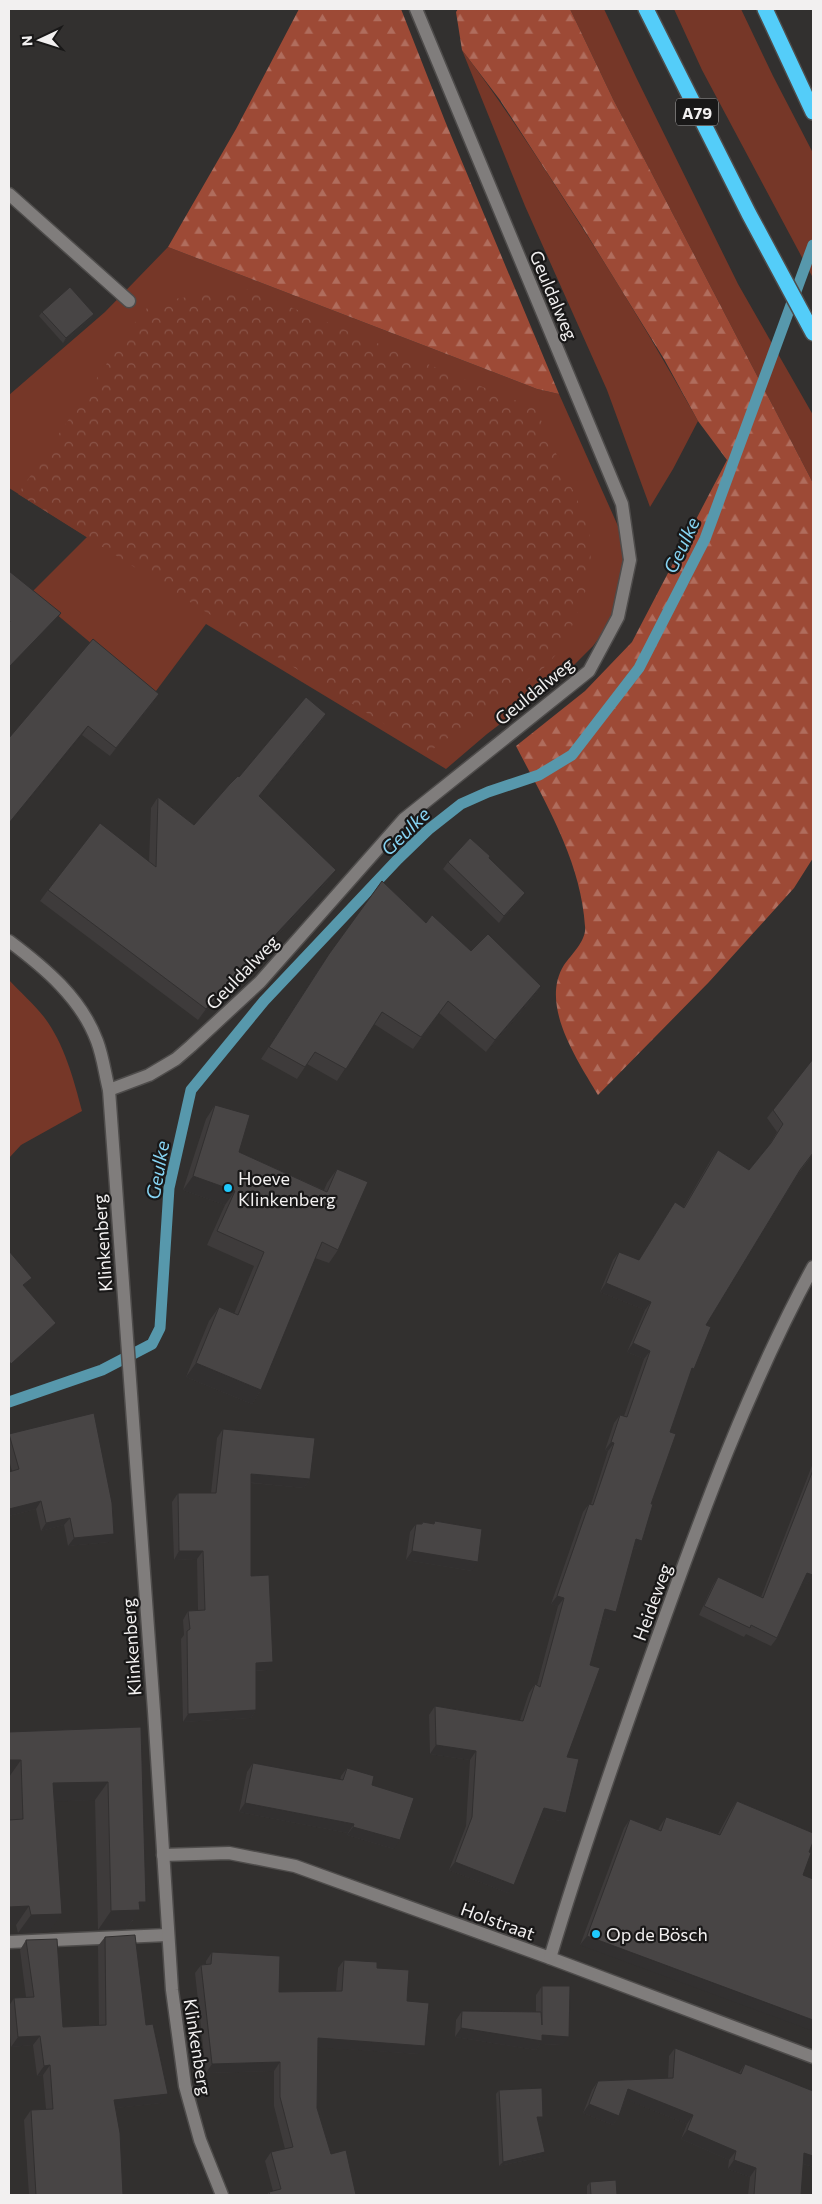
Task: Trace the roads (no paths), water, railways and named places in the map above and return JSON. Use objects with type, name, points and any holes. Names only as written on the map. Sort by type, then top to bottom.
[{"type":"highway","name":"A79","points":[[646,9],[749,214],[813,333]]},
{"type":"highway","points":[[765,9],[813,112]]},
{"type":"street","name":"Geuldalweg","points":[[109,1090],[149,1075],[176,1059],[260,982],[404,819],[589,671],[618,617],[630,560],[622,504],[416,9]]},
{"type":"street","points":[[9,194],[130,301]]},
{"type":"street","name":"Klinkenberg","points":[[9,941],[38,963],[64,987],[78,1007],[97,1040],[109,1090],[154,1711],[172,1990],[185,2086],[200,2140],[222,2195]]},
{"type":"street","name":"Heideweg","points":[[550,1958],[619,1746],[686,1556],[726,1456],[769,1357],[813,1267]]},
{"type":"street","name":"Holstraat","points":[[163,1855],[229,1853],[295,1866],[550,1958],[813,2057]]},
{"type":"street","points":[[9,1942],[167,1935]]},
{"type":"waterway","name":"Geulke","points":[[9,1402],[102,1370],[152,1344],[160,1328],[169,1188],[191,1090],[264,1001],[398,859],[428,830],[461,804],[488,792],[539,775],[572,755],[639,668],[705,539],[813,245]]},
{"type":"place","name":"Hoeve Klinkenberg","points":[[228,1188]]},
{"type":"place","name":"Op de Bösch","points":[[596,1934]]}]
